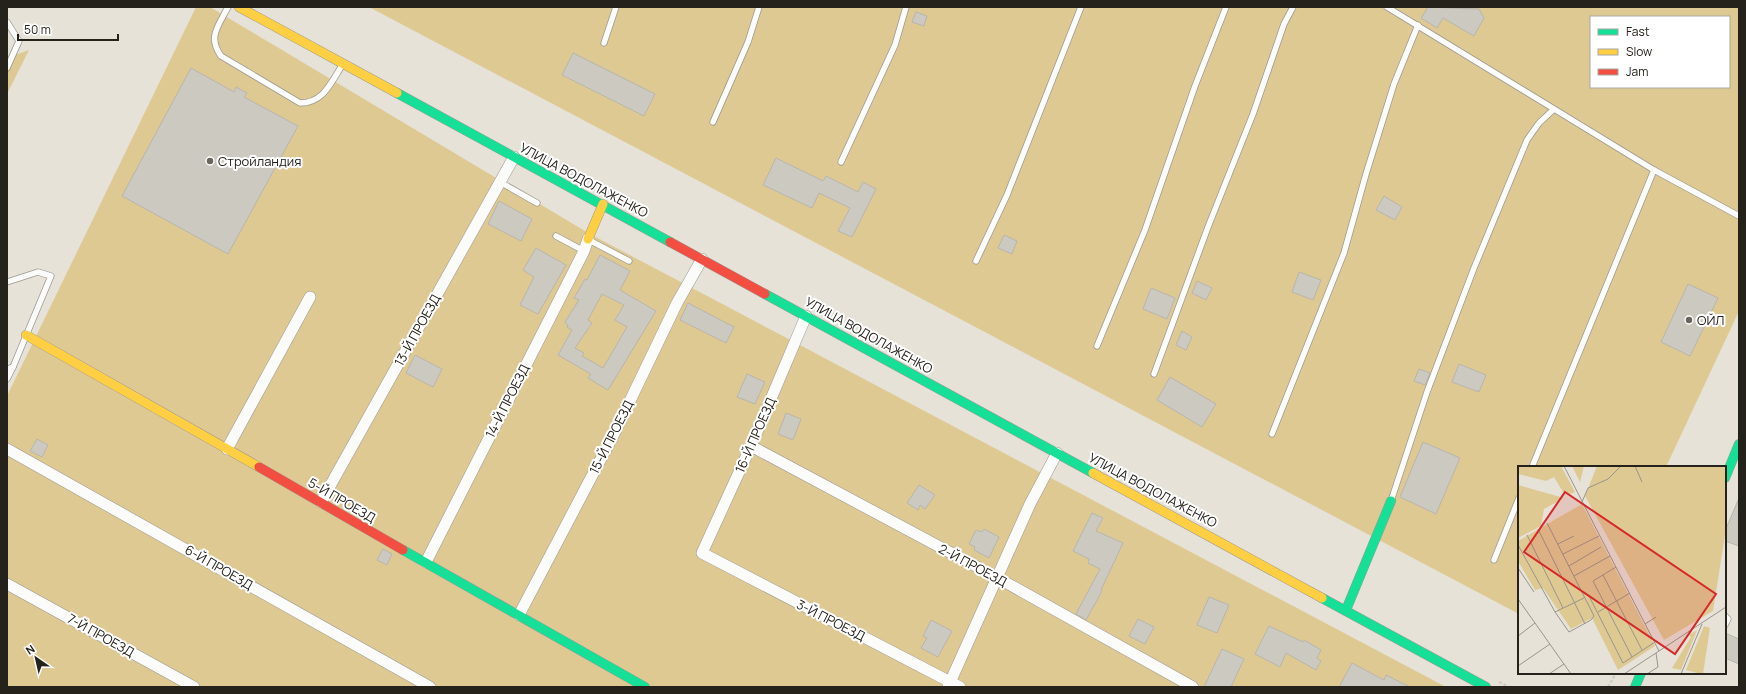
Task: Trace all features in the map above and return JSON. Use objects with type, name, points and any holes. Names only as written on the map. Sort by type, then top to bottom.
[{"type":"main road","name":"УЛИЦА ВОДОЛАЖЕНКО","points":[[239,7],[603,204],[1486,687]]},
{"type":"main road","points":[[588,239],[603,204]]},
{"type":"main road","name":"5-Й ПРОЕЗД","points":[[26,335],[645,687]]},
{"type":"main road","points":[[1726,476],[1739,444]]},
{"type":"main road","points":[[1346,610],[1391,501]]},
{"type":"main road","points":[[1634,687],[1640,674]]},
{"type":"street","name":"13-Й ПРОЕЗД","points":[[321,502],[514,157]]},
{"type":"street","name":"14-Й ПРОЕЗД","points":[[426,562],[584,251],[588,239]]},
{"type":"street","name":"15-Й ПРОЕЗД","points":[[519,615],[615,432],[677,303],[702,259]]},
{"type":"street","points":[[227,449],[310,296]]},
{"type":"street","name":"16-Й ПРОЕЗД","points":[[702,553],[806,316]]},
{"type":"street","name":"2-Й ПРОЕЗД","points":[[750,446],[996,577],[1193,687]]},
{"type":"street","name":"6-Й ПРОЕЗД","points":[[7,449],[430,687]]},
{"type":"street","points":[[952,685],[996,577],[1030,504],[1057,453]]},
{"type":"street","name":"3-Й ПРОЕЗД","points":[[702,553],[952,685]]},
{"type":"street","name":"7-Й ПРОЕЗД","points":[[7,584],[194,687]]},
{"type":"lane","points":[[228,7],[214,34],[216,49],[221,56],[300,103],[308,103],[323,95],[343,64]]},
{"type":"lane","points":[[604,43],[616,7]]},
{"type":"lane","points":[[713,122],[748,42],[759,7]]},
{"type":"lane","points":[[841,162],[894,46],[906,7]]},
{"type":"lane","points":[[976,261],[1007,195],[1081,7]]},
{"type":"lane","points":[[1097,346],[1144,230],[1195,86],[1226,7]]},
{"type":"lane","points":[[1154,374],[1208,227],[1253,114],[1284,24],[1293,7]]},
{"type":"lane","points":[[1387,7],[1553,110],[1654,170],[1739,216]]},
{"type":"lane","points":[[7,22],[19,41],[7,68]]},
{"type":"lane","points":[[1272,434],[1344,253],[1366,174],[1394,84],[1418,25]]},
{"type":"lane","points":[[1391,501],[1430,384],[1474,268],[1527,140],[1539,123],[1553,110]]},
{"type":"lane","points":[[1532,466],[1654,170]]},
{"type":"lane","points":[[500,182],[537,203]]},
{"type":"lane","points":[[556,236],[584,251]]},
{"type":"lane","points":[[588,239],[629,260]]},
{"type":"lane","points":[[7,282],[38,272],[51,276],[10,368],[7,379]]},
{"type":"lane","points":[[1494,560],[1518,500]]},
{"type":"path","points":[[1608,687],[1615,674]]},
{"type":"shaded area","points":[[196,7],[210,7],[590,234],[1446,687],[7,687],[7,396]]},
{"type":"shaded area","points":[[369,7],[1739,7],[1739,311],[1666,466],[1518,466],[1518,613]]},
{"type":"shaded area","points":[[29,50],[7,94],[7,58]]},
{"type":"building","points":[[1425,7],[1479,9],[1484,18],[1474,36],[1443,18],[1437,28],[1421,18],[1427,9]]},
{"type":"building","points":[[916,12],[927,16],[924,26],[912,22]]},
{"type":"building","points":[[573,53],[655,94],[644,116],[562,75]]},
{"type":"building","name":"Стройландия","points":[[191,68],[234,92],[236,87],[247,93],[244,97],[298,126],[228,254],[122,196]]},
{"type":"building","points":[[776,158],[823,181],[826,176],[858,192],[863,182],[876,189],[852,237],[838,231],[850,208],[819,193],[812,208],[763,185]]},
{"type":"building","points":[[1384,196],[1402,207],[1395,220],[1376,210]]},
{"type":"building","points":[[499,201],[532,219],[521,241],[488,224]]},
{"type":"building","points":[[1004,235],[1017,241],[1012,254],[998,248]]},
{"type":"building","points":[[536,248],[566,265],[538,314],[520,305],[534,277],[523,270]]},
{"type":"building","points":[[600,255],[630,271],[620,290],[656,311],[608,390],[588,378],[591,374],[558,355],[572,330],[567,327],[568,325],[565,322],[579,300],[574,298],[585,279],[587,280]],"holes":[[[602,294],[624,305],[615,320],[627,327],[603,368],[582,356],[584,353],[575,348],[592,323],[588,320]]]},
{"type":"building","points":[[1299,272],[1321,280],[1313,300],[1292,292]]},
{"type":"building","points":[[1197,281],[1212,288],[1206,300],[1192,293]]},
{"type":"building","name":"ОЙЛ","points":[[1688,284],[1718,298],[1690,356],[1661,342]]},
{"type":"building","points":[[1151,288],[1175,298],[1167,319],[1143,309]]},
{"type":"building","points":[[688,303],[734,327],[726,343],[680,320]]},
{"type":"building","points":[[1182,331],[1192,337],[1186,350],[1176,345]]},
{"type":"building","points":[[415,355],[442,369],[433,387],[406,373]]},
{"type":"building","points":[[1459,364],[1486,375],[1479,392],[1452,382]]},
{"type":"building","points":[[1419,369],[1430,373],[1425,385],[1414,381]]},
{"type":"building","points":[[747,374],[765,382],[755,404],[737,397]]},
{"type":"building","points":[[1170,377],[1216,404],[1202,427],[1157,400]]},
{"type":"building","points":[[786,413],[801,419],[793,440],[778,434]]},
{"type":"building","points":[[37,439],[48,445],[42,457],[30,451]]},
{"type":"building","points":[[1423,442],[1460,458],[1436,514],[1400,497]]},
{"type":"building","points":[[919,485],[935,495],[925,509],[920,505],[918,510],[907,503]]},
{"type":"building","points":[[1739,498],[1739,546],[1726,541],[1726,529]]},
{"type":"building","points":[[1092,513],[1103,518],[1096,531],[1123,543],[1101,590],[1102,591],[1086,620],[1076,614],[1100,569],[1088,563],[1089,559],[1073,551]]},
{"type":"building","points":[[984,529],[999,537],[989,558],[974,550],[975,547],[969,544],[976,530],[982,532]]},
{"type":"building","points":[[383,549],[392,554],[387,565],[377,560]]},
{"type":"building","points":[[1209,597],[1229,605],[1217,633],[1197,625]]},
{"type":"building","points":[[1138,619],[1154,627],[1145,644],[1129,636]]},
{"type":"building","points":[[931,620],[952,631],[938,657],[921,648],[927,638],[923,636]]},
{"type":"building","points":[[1269,626],[1303,642],[1304,640],[1321,650],[1317,658],[1321,661],[1316,670],[1286,653],[1280,667],[1255,654]]},
{"type":"building","points":[[1726,633],[1739,639],[1739,664],[1726,658]]},
{"type":"building","points":[[1222,649],[1244,659],[1231,687],[1204,687]]},
{"type":"building","points":[[1352,663],[1384,680],[1386,675],[1410,687],[1339,687]]},
{"type":"traffic: fast","points":[[397,93],[670,242]]},
{"type":"traffic: fast","points":[[765,294],[1093,473]]},
{"type":"traffic: fast","points":[[1726,476],[1739,444]]},
{"type":"traffic: fast","points":[[1346,610],[1391,501]]},
{"type":"traffic: fast","points":[[403,550],[645,687]]},
{"type":"traffic: fast","points":[[1322,598],[1486,687]]},
{"type":"traffic: fast","points":[[1635,687],[1641,674]]},
{"type":"traffic: slow","points":[[239,7],[397,93]]},
{"type":"traffic: slow","points":[[588,239],[603,204]]},
{"type":"traffic: slow","points":[[26,335],[259,467]]},
{"type":"traffic: slow","points":[[1093,473],[1322,598]]},
{"type":"traffic: jam","points":[[670,242],[765,294]]},
{"type":"traffic: jam","points":[[259,467],[403,550]]},
{"type":"place","name":"Стройландия","points":[[210,161]]},
{"type":"place","name":"ОЙЛ","points":[[1689,320]]}]
